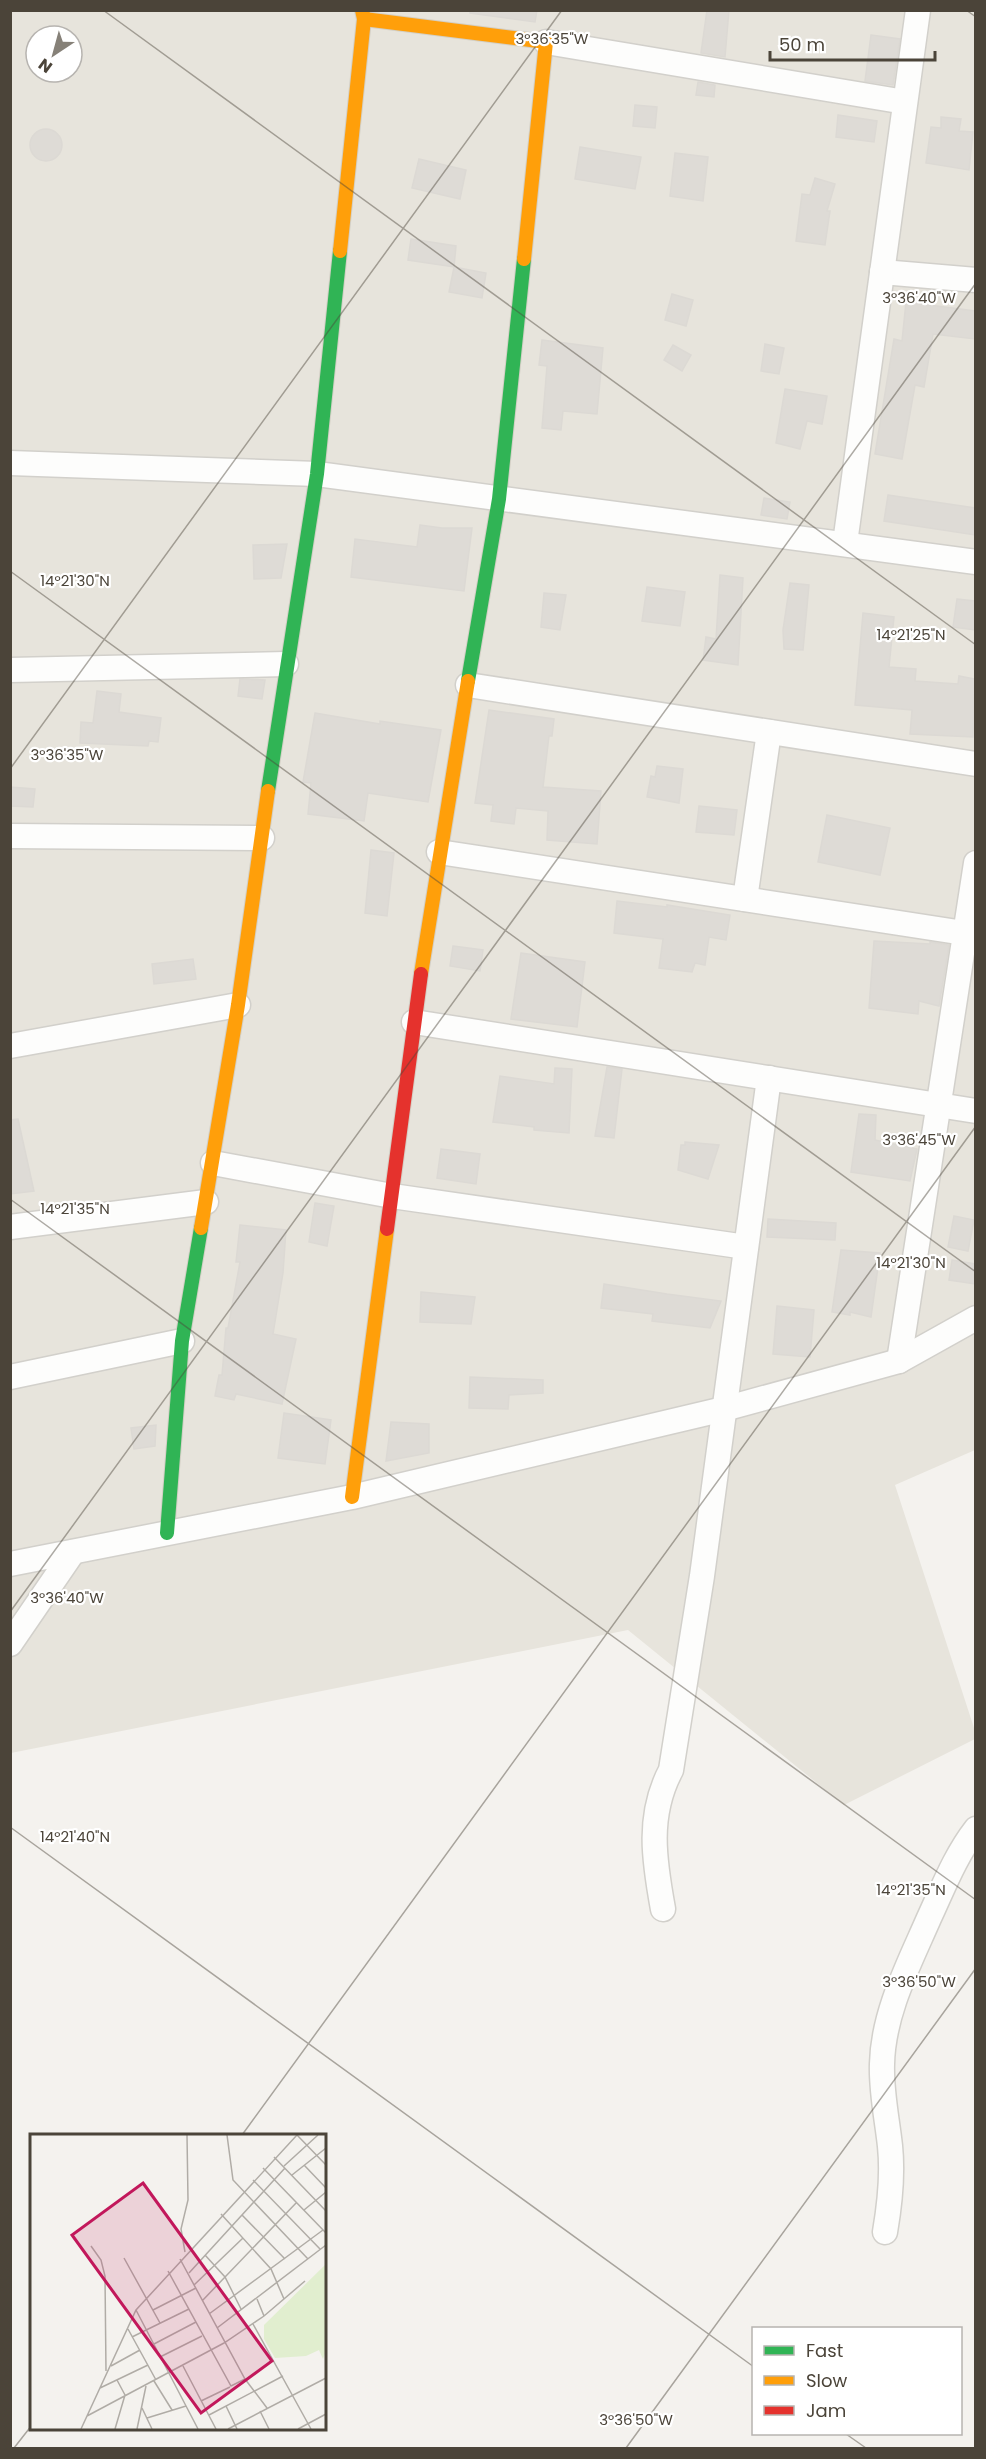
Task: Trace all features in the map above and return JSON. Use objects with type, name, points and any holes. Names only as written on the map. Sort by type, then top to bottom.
[{"type":"street","points":[[845,543],[918,10]]},
{"type":"street","points":[[168,1533],[182,1341],[207,1202],[238,1005],[286,664],[317,474],[363,15],[546,42],[905,102]]},
{"type":"street","points":[[352,1497],[414,1022],[439,852],[499,499],[546,42]]},
{"type":"street","points":[[882,272],[975,280]]},
{"type":"street","points":[[10,463],[317,474],[975,562]]},
{"type":"street","points":[[10,670],[286,664]]},
{"type":"street","points":[[468,685],[975,764]]},
{"type":"street","points":[[745,899],[769,732]]},
{"type":"street","points":[[10,836],[262,838]]},
{"type":"street","points":[[439,852],[964,933]]},
{"type":"street","points":[[899,1361],[975,863]]},
{"type":"street","points":[[10,1046],[238,1005]]},
{"type":"street","points":[[414,1022],[975,1111]]},
{"type":"street","points":[[663,1909],[655,1865],[654,1822],[660,1790],[670,1770],[683,1701],[769,1078]]},
{"type":"street","points":[[213,1162],[392,1196],[747,1247]]},
{"type":"street","points":[[10,1227],[207,1202]]},
{"type":"street","points":[[10,1564],[352,1497],[724,1409],[899,1361],[975,1318]]},
{"type":"street","points":[[10,1377],[182,1341]]},
{"type":"street","points":[[10,1644],[73,1552]]},
{"type":"street","points":[[885,2232],[892,2189],[890,2145],[884,2108],[882,2065],[884,2035],[901,1981],[951,1870],[975,1829]]},
{"type":"shaded area","points":[[11,11],[975,11],[975,1450],[895,1485],[975,1731],[975,1739],[844,1805],[628,1630],[11,1753]]},
{"type":"building","points":[[470,10],[537,10],[535,22],[470,13]]},
{"type":"building","points":[[707,10],[729,10],[725,57],[701,53]]},
{"type":"building","points":[[871,35],[900,39],[893,85],[865,81]]},
{"type":"building","points":[[698,82],[715,85],[714,97],[696,95]]},
{"type":"building","points":[[635,105],[657,107],[655,128],[633,126]]},
{"type":"building","points":[[838,115],[877,121],[874,142],[836,137]]},
{"type":"building","points":[[941,117],[961,119],[959,131],[973,132],[969,170],[926,163],[931,127],[941,128]]},
{"type":"building","points":[[46,129],[57,134],[62,145],[57,156],[46,161],[35,156],[30,145],[35,134]]},
{"type":"building","points":[[580,147],[641,157],[635,189],[575,179]]},
{"type":"building","points":[[675,153],[708,157],[703,201],[670,196]]},
{"type":"building","points":[[419,159],[466,170],[460,199],[412,188]]},
{"type":"building","points":[[815,178],[835,184],[827,211],[830,211],[825,245],[796,241],[802,194],[810,195]]},
{"type":"building","points":[[411,239],[456,246],[454,267],[408,260]]},
{"type":"building","points":[[454,267],[486,273],[482,298],[449,292]]},
{"type":"building","points":[[672,294],[693,300],[686,326],[665,320]]},
{"type":"building","points":[[906,302],[975,311],[975,339],[933,334],[924,387],[915,385],[902,459],[875,454],[894,339],[902,341]]},
{"type":"building","points":[[542,340],[603,348],[597,414],[563,411],[561,430],[542,428],[547,366],[539,365]]},
{"type":"building","points":[[765,344],[784,348],[779,374],[761,371]]},
{"type":"building","points":[[673,345],[691,355],[682,371],[664,360]]},
{"type":"building","points":[[785,389],[827,396],[822,424],[807,421],[800,449],[776,443]]},
{"type":"building","points":[[888,495],[975,508],[975,535],[884,521]]},
{"type":"building","points":[[764,498],[790,502],[787,519],[761,515]]},
{"type":"building","points":[[420,525],[472,528],[464,591],[351,577],[355,539],[417,547]]},
{"type":"building","points":[[287,544],[281,578],[254,579],[253,545]]},
{"type":"building","points":[[720,575],[743,578],[738,665],[703,660],[706,637],[716,639]]},
{"type":"building","points":[[790,583],[809,585],[803,650],[784,649],[783,630]]},
{"type":"building","points":[[647,587],[685,592],[680,626],[642,621]]},
{"type":"building","points":[[544,593],[566,595],[560,630],[541,627]]},
{"type":"building","points":[[957,599],[975,601],[975,630],[953,627]]},
{"type":"building","points":[[863,613],[894,617],[889,667],[916,669],[915,681],[958,684],[959,676],[975,679],[973,737],[910,734],[912,710],[855,705]]},
{"type":"building","points":[[240,679],[265,680],[262,699],[238,696]]},
{"type":"building","points":[[97,691],[121,694],[119,712],[161,718],[158,742],[149,741],[148,746],[80,743],[81,722],[93,723]]},
{"type":"building","points":[[489,710],[554,719],[552,736],[549,736],[543,787],[601,791],[597,844],[547,840],[548,811],[516,808],[514,824],[491,821],[493,805],[475,803]]},
{"type":"building","points":[[315,713],[380,724],[380,721],[441,730],[428,802],[368,793],[364,821],[308,814],[311,783],[303,782]]},
{"type":"building","points":[[657,766],[683,769],[679,803],[647,797],[651,776],[655,777]]},
{"type":"building","points":[[10,787],[35,789],[33,807],[10,806]]},
{"type":"building","points":[[699,806],[737,810],[734,835],[696,832]]},
{"type":"building","points":[[827,815],[890,828],[880,875],[818,862]]},
{"type":"building","points":[[371,850],[394,853],[387,916],[365,913]]},
{"type":"building","points":[[617,901],[667,907],[667,905],[730,915],[726,940],[709,937],[705,965],[695,963],[692,972],[659,968],[663,939],[614,933]]},
{"type":"building","points":[[874,941],[930,944],[930,942],[949,945],[939,1006],[919,1001],[918,1014],[869,1008]]},
{"type":"building","points":[[453,946],[483,950],[480,971],[450,966]]},
{"type":"building","points":[[521,953],[585,962],[577,1027],[511,1019]]},
{"type":"building","points":[[193,959],[196,979],[154,984],[152,964]]},
{"type":"building","points":[[607,1067],[622,1069],[614,1138],[595,1136]]},
{"type":"building","points":[[555,1068],[572,1069],[569,1133],[534,1130],[534,1127],[493,1122],[500,1076],[554,1084]]},
{"type":"building","points":[[859,1114],[876,1115],[875,1140],[917,1149],[910,1181],[851,1172]]},
{"type":"building","points":[[18,1119],[34,1191],[10,1194],[10,1120]]},
{"type":"building","points":[[685,1142],[719,1145],[708,1179],[678,1170],[681,1145],[685,1145]]},
{"type":"building","points":[[441,1149],[480,1154],[476,1184],[437,1178]]},
{"type":"building","points":[[315,1203],[334,1206],[327,1246],[309,1242]]},
{"type":"building","points":[[954,1216],[974,1220],[968,1251],[948,1247]]},
{"type":"building","points":[[768,1219],[836,1223],[835,1240],[767,1237]]},
{"type":"building","points":[[240,1225],[286,1230],[283,1273],[273,1334],[296,1339],[282,1404],[236,1394],[234,1400],[215,1396],[219,1375],[222,1375],[226,1328],[228,1328],[240,1262],[236,1262]]},
{"type":"building","points":[[841,1250],[880,1253],[871,1317],[850,1312],[850,1315],[832,1312]]},
{"type":"building","points":[[952,1260],[975,1264],[975,1284],[949,1280]]},
{"type":"building","points":[[604,1284],[721,1301],[710,1328],[652,1321],[653,1314],[601,1308]]},
{"type":"building","points":[[421,1292],[475,1297],[471,1324],[420,1322]]},
{"type":"building","points":[[777,1306],[814,1310],[810,1357],[773,1354]]},
{"type":"building","points":[[470,1377],[543,1380],[543,1393],[509,1395],[508,1409],[469,1408]]},
{"type":"building","points":[[284,1413],[331,1420],[325,1464],[278,1458]]},
{"type":"building","points":[[391,1422],[429,1424],[429,1453],[386,1461]]},
{"type":"building","points":[[156,1425],[155,1446],[134,1449],[131,1428]]},
{"type":"traffic: fast","points":[[268,791],[317,474],[340,251]]},
{"type":"traffic: fast","points":[[468,681],[499,499],[524,259]]},
{"type":"traffic: fast","points":[[167,1533],[182,1341],[201,1228]]},
{"type":"traffic: slow","points":[[340,251],[364,19],[362,10]]},
{"type":"traffic: slow","points":[[364,19],[546,42],[524,259]]},
{"type":"traffic: slow","points":[[421,974],[468,681]]},
{"type":"traffic: slow","points":[[201,1228],[238,1005],[268,791]]},
{"type":"traffic: slow","points":[[352,1497],[387,1229]]},
{"type":"traffic: jam","points":[[387,1229],[421,974]]}]
